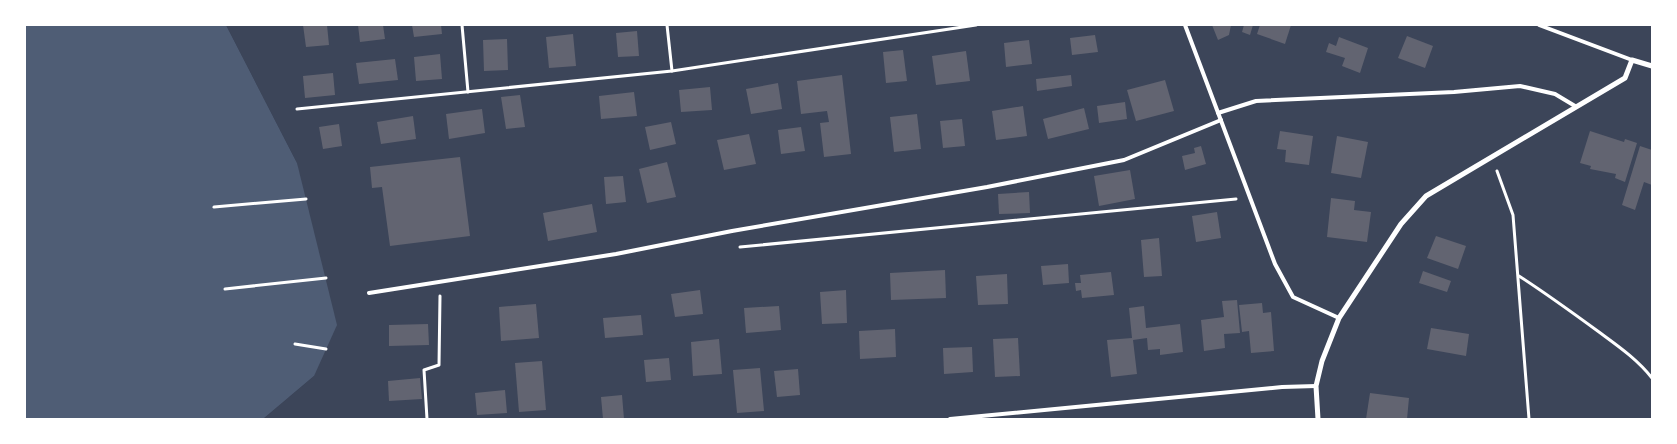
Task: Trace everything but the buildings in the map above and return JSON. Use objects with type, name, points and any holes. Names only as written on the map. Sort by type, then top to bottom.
[{"type":"street","points":[[1318,419],[1316,386],[1322,361],[1339,318],[1401,224],[1426,196],[1625,78],[1632,60],[1652,66]]},
{"type":"lane","points":[[1185,25],[1275,264],[1293,296],[1339,318]]},
{"type":"lane","points":[[1539,25],[1632,60]]},
{"type":"lane","points":[[1218,113],[1256,101],[1454,92],[1520,86],[1555,94],[1575,106]]},
{"type":"lane","points":[[369,293],[616,254],[732,231],[987,187],[1124,160],[1221,120]]},
{"type":"lane","points":[[950,419],[1282,387],[1316,386]]},
{"type":"path","points":[[462,25],[468,92]]},
{"type":"path","points":[[667,25],[672,71]]},
{"type":"path","points":[[297,109],[672,71],[976,25]]},
{"type":"path","points":[[1492,156],[1513,215],[1530,419]]},
{"type":"path","points":[[737,247],[1249,198]]},
{"type":"path","points":[[214,207],[306,199]]},
{"type":"path","points":[[1519,276],[1553,298],[1625,352],[1643,366],[1652,378]]},
{"type":"path","points":[[225,289],[326,278]]},
{"type":"path","points":[[427,419],[424,370],[439,365],[441,282]]},
{"type":"path","points":[[295,344],[326,350]]},
{"type":"shaded area","points":[[25,25],[226,25],[297,163],[337,325],[314,376],[263,419],[25,419]]},
{"type":"shaded area","points":[[226,25],[1652,25],[1652,419],[263,419],[314,376],[297,163]]}]
